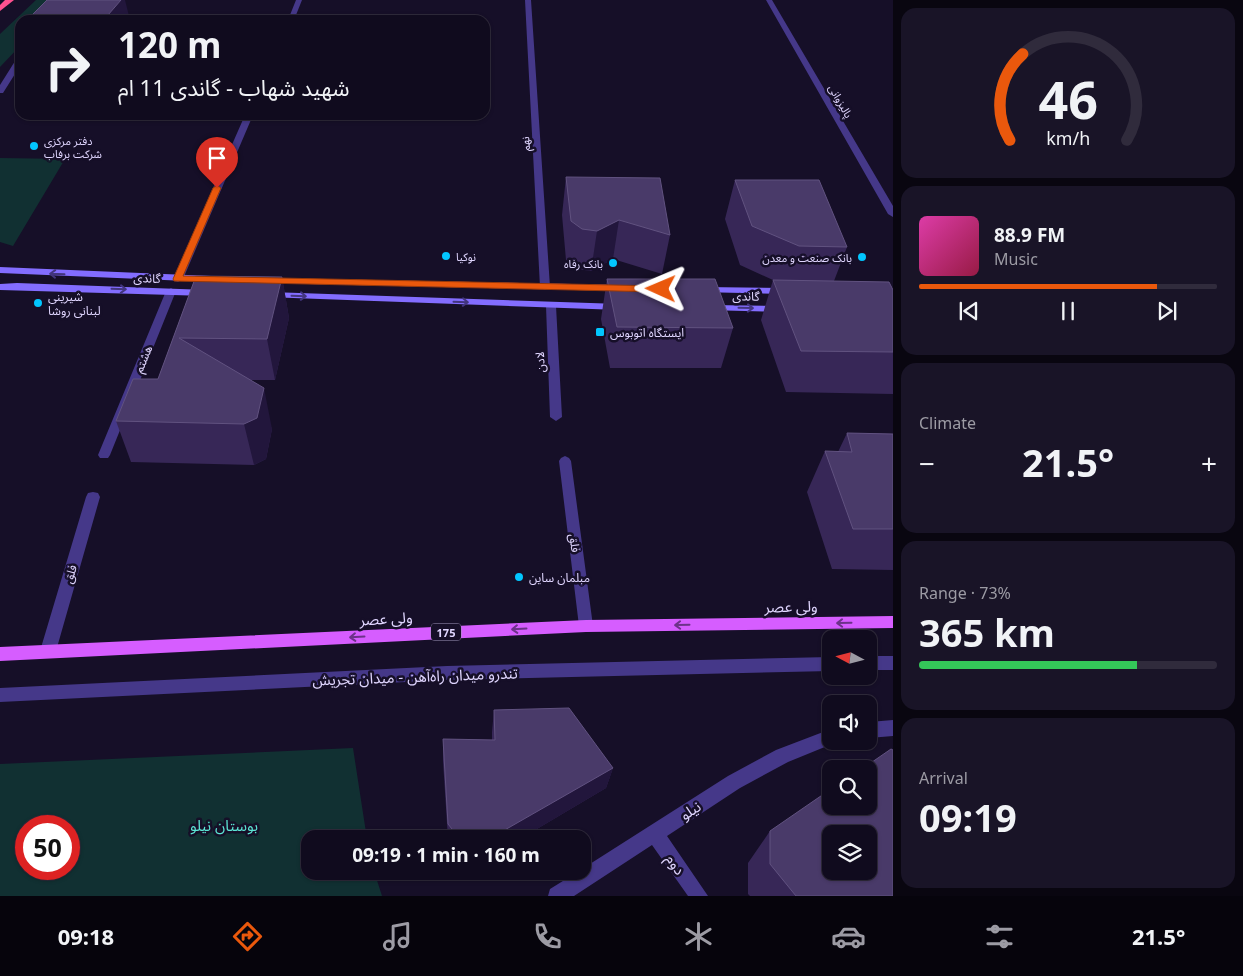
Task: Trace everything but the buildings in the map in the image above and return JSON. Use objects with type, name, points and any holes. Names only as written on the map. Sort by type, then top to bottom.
[{"type":"highway","points":[[0,9],[10,0]]},
{"type":"main road","name":"گاندی","points":[[0,270],[217,280]]},
{"type":"main road","points":[[257,280],[634,289]]},
{"type":"main road","name":"گاندی","points":[[0,287],[221,293]]},
{"type":"main road","name":"گاندی","points":[[694,290],[794,291]]},
{"type":"main road","points":[[261,295],[551,306],[629,307]]},
{"type":"main road","name":"گاندی","points":[[698,308],[795,309]]},
{"type":"main road","name":"ولی عصر","points":[[0,654],[586,626],[893,622]]},
{"type":"street","points":[[292,15],[299,0]]},
{"type":"street","name":"نهم","points":[[528,0],[545,287]]},
{"type":"street","name":"پالیزوانی","points":[[769,0],[893,214]]},
{"type":"street","points":[[0,90],[15,68]]},
{"type":"street","points":[[178,279],[247,120]]},
{"type":"street","name":"هشتم","points":[[104,455],[171,291]]},
{"type":"street","name":"لادن","points":[[551,306],[556,417]]},
{"type":"street","name":"فلق","points":[[565,461],[586,626]]},
{"type":"street","name":"فلق","points":[[48,651],[94,497]]},
{"type":"street","points":[[878,663],[893,663]]},
{"type":"street","name":"تندرو میدان راه‌آهن - میدان تجریش","points":[[0,695],[447,673],[822,664]]},
{"type":"street","points":[[877,729],[893,728]]},
{"type":"street","name":"نیلو","points":[[557,896],[734,782],[782,756],[822,740]]},
{"type":"street","name":"دوم","points":[[654,833],[698,896]]},
{"type":"green space","points":[[36,0],[61,0],[48,15],[20,15]]},
{"type":"green space","points":[[15,20],[15,51],[0,67],[0,34]]},
{"type":"green space","points":[[0,158],[65,159],[13,246],[0,242]]},
{"type":"green space","name":"بوستان نیلو","points":[[353,748],[366,830],[301,830],[301,880],[377,880],[382,896],[0,896],[0,764]]},
{"type":"place","name":"دفتر مرکزی شرکت برفاب","points":[[34,146]]},
{"type":"place","name":"نوکیا","points":[[446,256]]},
{"type":"place","name":"بانک صنعت و معدن","points":[[862,257]]},
{"type":"place","name":"بانک رفاه","points":[[613,263]]},
{"type":"place","name":"شیرینی لبنانی روشا","points":[[38,303]]},
{"type":"place","name":"ایستگاه اتوبوس","points":[[600,332]]},
{"type":"place","name":"مبلمان ساین","points":[[519,577]]},
{"type":"route","points":[[217,188],[178,279],[661,289]]}]
